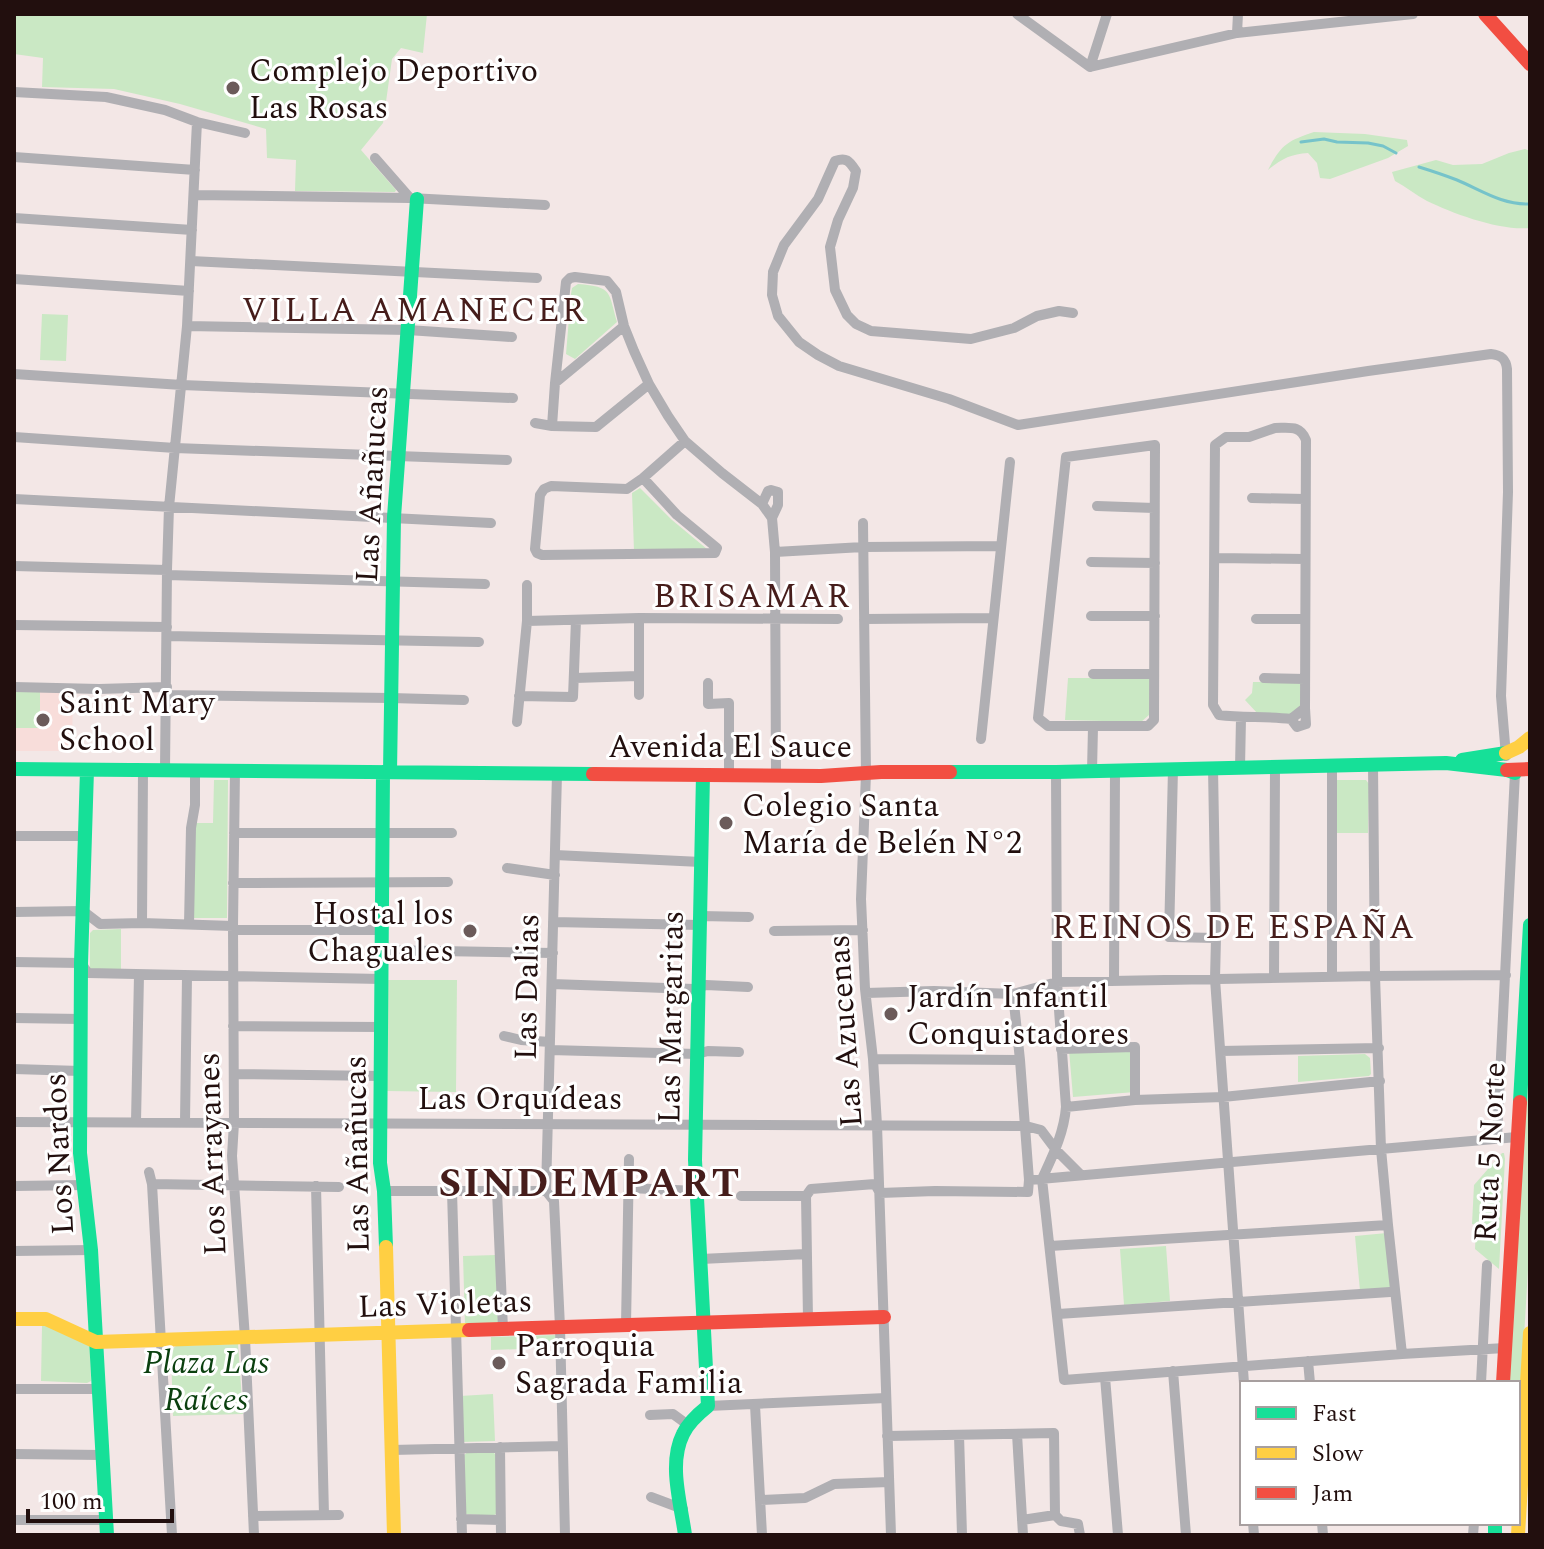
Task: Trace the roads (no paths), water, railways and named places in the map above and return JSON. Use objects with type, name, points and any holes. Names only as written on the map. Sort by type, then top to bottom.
[{"type":"main road","points":[[1485,14],[1530,64]]},
{"type":"main road","name":"Las Añañucas","points":[[394,1535],[384,1191],[380,1163],[382,882],[391,698],[394,517],[412,271],[414,199]]},
{"type":"main road","points":[[1506,753],[1522,746],[1530,738]]},
{"type":"main road","name":"Avenida El Sauce","points":[[14,769],[703,775],[1056,772],[1446,763],[1506,753]]},
{"type":"main road","name":"Avenida El Sauce","points":[[1446,763],[1517,771]]},
{"type":"main road","name":"Los Nardos","points":[[87,770],[79,1122],[91,1250],[106,1528]]},
{"type":"main road","points":[[1517,771],[1530,786]]},
{"type":"main road","name":"Las Margaritas","points":[[703,775],[695,1160],[708,1406]]},
{"type":"main road","name":"Ruta 5 Norte","points":[[1503,1381],[1530,925]]},
{"type":"main road","name":"Las Violetas","points":[[14,1319],[46,1319],[96,1342],[884,1317]]},
{"type":"main road","points":[[1520,1501],[1530,1333]]},
{"type":"main road","points":[[685,1535],[676,1455],[679,1440],[688,1425],[708,1406]]},
{"type":"street","points":[[1017,14],[1090,67],[1237,33],[1413,14]]},
{"type":"street","points":[[1090,67],[1107,14]]},
{"type":"street","points":[[1237,33],[1238,14]]},
{"type":"street","points":[[14,92],[106,97],[245,133]]},
{"type":"street","points":[[165,770],[169,507],[187,326],[197,122]]},
{"type":"street","points":[[14,157],[195,170]]},
{"type":"street","points":[[375,158],[414,199]]},
{"type":"street","points":[[1073,313],[1059,311],[1037,316],[1014,328],[971,339],[871,331],[856,324],[847,315],[835,290],[830,247],[853,188],[856,171],[844,158],[835,161],[818,199],[784,245],[773,272],[772,295],[778,316],[799,342],[818,355],[839,366],[949,399],[1018,425],[1491,354],[1505,360],[1508,492],[1501,696],[1506,753],[1517,771],[1497,1138]]},
{"type":"street","points":[[194,195],[545,205]]},
{"type":"street","points":[[14,218],[192,230]]},
{"type":"street","points":[[191,261],[537,278]]},
{"type":"street","points":[[552,426],[566,282],[570,278],[607,281],[616,292],[624,326],[649,384],[685,441],[762,504],[772,518]]},
{"type":"street","points":[[14,279],[189,291]]},
{"type":"street","points":[[187,326],[408,330],[512,337]]},
{"type":"street","points":[[555,383],[624,326]]},
{"type":"street","points":[[14,374],[182,385],[513,398]]},
{"type":"street","points":[[535,423],[596,427],[649,384]]},
{"type":"street","points":[[1275,428],[1297,428],[1306,440],[1305,499],[1305,708],[1291,719],[1219,715],[1213,705],[1215,445],[1226,437],[1249,437],[1275,428]]},
{"type":"street","points":[[14,437],[175,448],[507,460]]},
{"type":"street","points":[[643,478],[677,515],[717,548],[715,553],[537,553],[540,495],[544,489],[551,486],[624,490],[637,484],[643,478],[685,441]]},
{"type":"street","points":[[1155,445],[1154,508],[1154,720],[1148,726],[1048,726],[1038,718],[1066,457],[1155,445]]},
{"type":"street","points":[[981,739],[1010,462]]},
{"type":"street","points":[[762,504],[768,491],[778,492],[778,505],[772,518],[775,552],[776,775]]},
{"type":"street","points":[[1252,498],[1305,499]]},
{"type":"street","points":[[14,499],[491,523]]},
{"type":"street","points":[[1097,506],[1154,508]]},
{"type":"street","name":"Las Azucenas","points":[[863,523],[866,774],[861,899],[877,1125],[891,1535]]},
{"type":"street","points":[[775,552],[863,547],[1001,546]]},
{"type":"street","points":[[1216,558],[1305,559]]},
{"type":"street","points":[[1091,562],[1155,563]]},
{"type":"street","points":[[14,566],[485,584]]},
{"type":"street","points":[[517,722],[527,621],[527,585]]},
{"type":"street","points":[[1091,616],[1155,616]]},
{"type":"street","points":[[639,618],[639,695]]},
{"type":"street","points":[[864,619],[993,618]]},
{"type":"street","points":[[527,621],[838,619]]},
{"type":"street","points":[[1256,619],[1305,619]]},
{"type":"street","points":[[519,696],[573,697],[576,620]]},
{"type":"street","points":[[14,625],[479,642]]},
{"type":"street","points":[[1093,674],[1154,674]]},
{"type":"street","points":[[575,678],[638,676]]},
{"type":"street","points":[[1264,678],[1305,679]]},
{"type":"street","points":[[708,683],[708,704],[729,703],[729,775]]},
{"type":"street","points":[[14,687],[464,700]]},
{"type":"street","points":[[1240,768],[1241,718]]},
{"type":"street","points":[[1092,771],[1093,727]]},
{"type":"street","points":[[1373,765],[1381,1149],[1402,1354]]},
{"type":"street","points":[[1332,766],[1332,977]]},
{"type":"street","points":[[1274,978],[1275,767]]},
{"type":"street","points":[[1213,768],[1215,979],[1244,1381]]},
{"type":"street","points":[[1173,769],[1169,937],[1216,938]]},
{"type":"street","points":[[142,923],[143,770]]},
{"type":"street","points":[[189,924],[195,770]]},
{"type":"street","name":"Los Arrayanes","points":[[235,770],[232,1156],[245,1338],[254,1535]]},
{"type":"street","points":[[1114,981],[1115,771]]},
{"type":"street","points":[[1056,772],[1057,982],[1066,1107],[1065,1122],[1056,1150],[1042,1179],[1064,1380],[1505,1348]]},
{"type":"street","name":"Las Dalias","points":[[557,774],[546,1191],[554,1201],[565,1535]]},
{"type":"street","points":[[234,833],[452,833]]},
{"type":"street","points":[[14,836],[86,836]]},
{"type":"street","points":[[555,855],[701,862]]},
{"type":"street","points":[[507,868],[555,875]]},
{"type":"street","points":[[233,883],[448,882]]},
{"type":"street","points":[[14,912],[83,911],[100,924],[382,930]]},
{"type":"street","points":[[553,922],[749,917]]},
{"type":"street","points":[[774,931],[863,930]]},
{"type":"street","points":[[382,950],[553,953]]},
{"type":"street","points":[[14,962],[81,963],[88,973],[382,979]]},
{"type":"street","points":[[136,1122],[139,975]]},
{"type":"street","points":[[866,993],[934,991],[1013,994],[1057,982],[1506,975]]},
{"type":"street","points":[[185,1122],[187,976]]},
{"type":"street","points":[[552,984],[694,989],[706,985],[748,987]]},
{"type":"street","points":[[808,1319],[806,1196],[811,1189],[875,1184],[880,1193],[1028,1192],[1026,1126],[1013,994]]},
{"type":"street","points":[[14,1018],[81,1019]]},
{"type":"street","points":[[233,1026],[381,1027]]},
{"type":"street","points":[[504,1036],[550,1046],[697,1054],[708,1051],[739,1052]]},
{"type":"street","points":[[1061,1049],[1135,1047],[1135,1100]]},
{"type":"street","points":[[1221,1051],[1379,1048]]},
{"type":"street","points":[[873,1059],[1020,1060]]},
{"type":"street","points":[[14,1069],[80,1071]]},
{"type":"street","points":[[234,1074],[381,1076]]},
{"type":"street","points":[[1066,1107],[1135,1100],[1223,1097],[1380,1081]]},
{"type":"street","name":"Las Orquídeas","points":[[14,1122],[1026,1126]]},
{"type":"street","points":[[1026,1126],[1041,1130],[1081,1175]]},
{"type":"street","points":[[1029,1180],[1517,1137]]},
{"type":"street","points":[[626,1325],[629,1159]]},
{"type":"street","points":[[149,1172],[172,1535]]},
{"type":"street","points":[[152,1184],[339,1187]]},
{"type":"street","points":[[14,1186],[85,1185]]},
{"type":"street","points":[[316,1186],[324,1515]]},
{"type":"street","points":[[629,1188],[697,1191]]},
{"type":"street","points":[[384,1191],[546,1191]]},
{"type":"street","points":[[452,1191],[462,1535]]},
{"type":"street","points":[[497,1191],[503,1329]]},
{"type":"street","points":[[741,1196],[806,1196]]},
{"type":"street","points":[[1050,1246],[1388,1225]]},
{"type":"street","points":[[14,1251],[91,1250]]},
{"type":"street","points":[[701,1259],[807,1254]]},
{"type":"street","points":[[1481,1381],[1487,1265]]},
{"type":"street","points":[[1058,1314],[1390,1292]]},
{"type":"street","points":[[1308,1361],[1310,1381]]},
{"type":"street","points":[[1173,1371],[1186,1535]]},
{"type":"street","points":[[1105,1377],[1118,1535]]},
{"type":"street","points":[[14,1389],[99,1389]]},
{"type":"street","points":[[708,1406],[886,1398]]},
{"type":"street","points":[[755,1405],[762,1535]]},
{"type":"street","points":[[650,1415],[673,1414],[688,1425]]},
{"type":"street","points":[[887,1436],[1054,1433],[1055,1515],[1061,1521],[1078,1524],[1080,1535]]},
{"type":"street","points":[[1017,1434],[1023,1535]]},
{"type":"street","points":[[959,1435],[962,1535]]},
{"type":"street","points":[[392,1450],[562,1446]]},
{"type":"street","points":[[500,1447],[501,1535]]},
{"type":"street","points":[[14,1454],[102,1455]]},
{"type":"street","points":[[760,1500],[805,1498],[834,1484],[889,1482]]},
{"type":"street","points":[[651,1497],[683,1509]]},
{"type":"street","points":[[253,1516],[339,1515]]},
{"type":"street","points":[[1022,1520],[1055,1515]]},
{"type":"street","points":[[461,1519],[500,1520]]},
{"type":"street","points":[[14,1520],[106,1528]]},
{"type":"waterway","points":[[1301,142],[1324,139],[1368,143],[1396,153]]},
{"type":"waterway","points":[[1419,167],[1501,199],[1530,204]]},
{"type":"place","name":"Complejo Deportivo Las Rosas","points":[[233,88]]},
{"type":"place","name":"Saint Mary School","points":[[43,720]]},
{"type":"place","name":"Colegio Santa María de Belén N°2","points":[[726,823]]},
{"type":"place","name":"Hostal los Chaguales","points":[[470,931]]},
{"type":"place","name":"Jardín Infantil Conquistadores","points":[[891,1014]]},
{"type":"place","name":"Parroquia Sagrada Familia","points":[[499,1363]]},
{"type":"district","name":"VILLA AMANECER","points":[[414,309]]},
{"type":"district","name":"BRISAMAR","points":[[752,595]]},
{"type":"district","name":"REINOS DE ESPAÑA","points":[[1234,926]]},
{"type":"district","name":"SINDEMPART","points":[[590,1182]]},
{"type":"park label","name":"Plaza Las Raíces","points":[[206,1380]]}]
